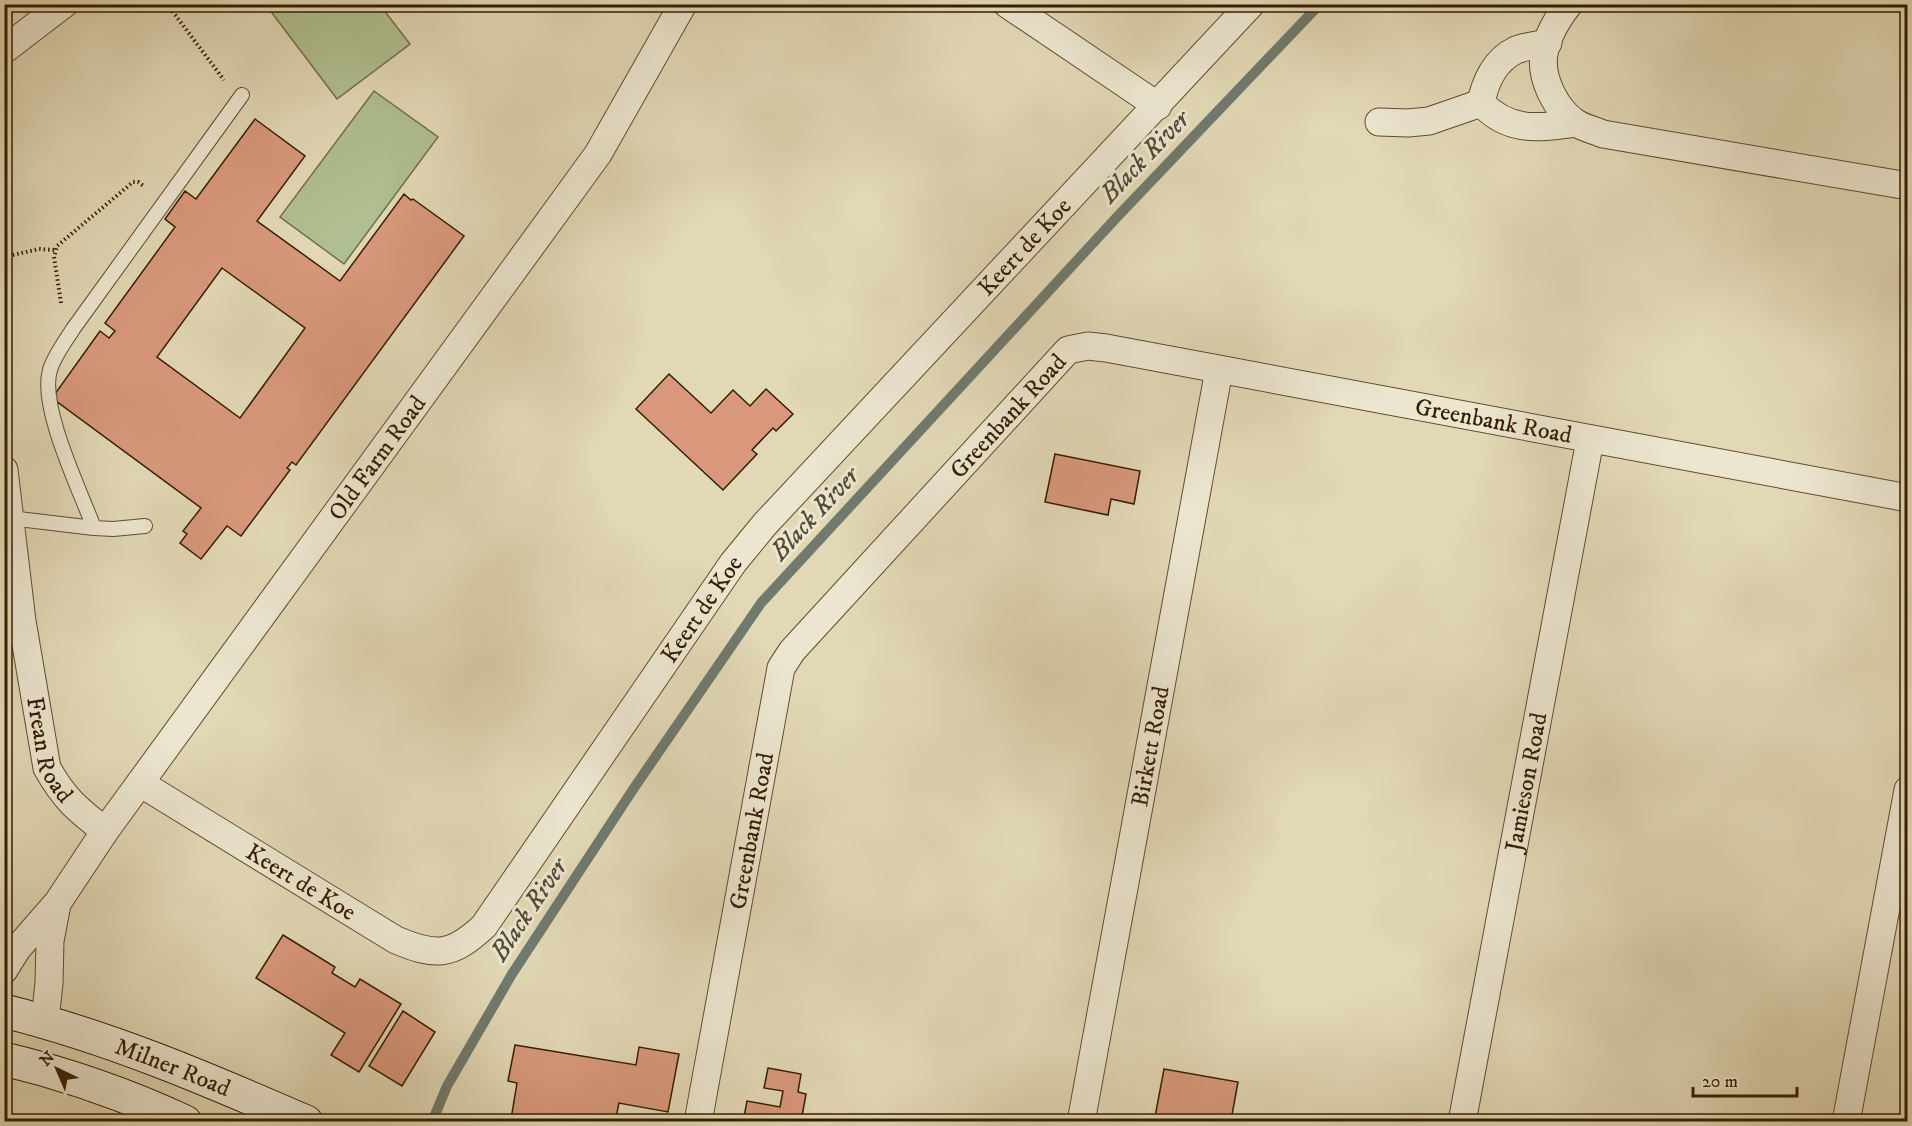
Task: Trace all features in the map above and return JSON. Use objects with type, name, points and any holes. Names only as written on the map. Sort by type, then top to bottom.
[{"type":"main road","name":"Milner Road","points":[[4,1011],[102,1038],[182,1068],[306,1122]]},
{"type":"main road","name":"Milner Road","points":[[4,1059],[65,1075],[185,1122]]},
{"type":"street","points":[[4,50],[64,4]]},
{"type":"street","name":"Old Farm Road","points":[[4,970],[31,931],[58,902],[105,831],[598,154],[683,4]]},
{"type":"street","points":[[1007,4],[1158,106]]},
{"type":"street","name":"Keert de Koe","points":[[140,783],[396,940],[418,949],[442,952],[467,942],[484,926],[733,563],[765,524],[1251,4]]},
{"type":"street","points":[[1569,4],[1554,28],[1544,55],[1546,81],[1558,105],[1576,123],[1602,134],[1908,186]]},
{"type":"street","points":[[1480,103],[1490,74],[1502,61],[1516,50],[1548,43]]},
{"type":"street","points":[[1379,122],[1429,121],[1480,103]]},
{"type":"street","points":[[1480,103],[1498,119],[1517,125],[1544,127],[1576,123]]},
{"type":"street","name":"Greenbank Road","points":[[698,1122],[781,668],[792,651],[1068,350],[1088,346],[1106,348],[1908,498]]},
{"type":"street","name":"Birkett Road","points":[[1081,1122],[1218,370]]},
{"type":"street","name":"Jamieson Road","points":[[1462,1122],[1590,440]]},
{"type":"street","name":"Frean Road","points":[[4,470],[10,518],[13,623],[47,768],[58,788],[71,804],[105,831]]},
{"type":"street","points":[[1846,1122],[1908,790]]},
{"type":"street","name":"Old Farm Road","points":[[45,1021],[50,941],[58,902]]},
{"type":"lane","points":[[94,528],[56,430],[47,387],[51,368],[73,329],[240,97]]},
{"type":"lane","points":[[10,518],[94,528],[145,526]]},
{"type":"path","points":[[167,4],[240,97]]},
{"type":"path","points":[[62,310],[54,262],[55,250],[61,241],[133,182],[138,182],[148,189]]},
{"type":"path","points":[[4,257],[39,249],[55,250]]},
{"type":"green space","points":[[266,5],[380,5],[410,44],[337,99]]},
{"type":"green space","points":[[374,91],[438,137],[344,264],[280,217]]},
{"type":"building","points":[[255,119],[305,156],[257,221],[340,281],[404,194],[464,236],[296,465],[292,462],[287,468],[290,470],[241,536],[227,526],[201,559],[180,543],[187,534],[183,531],[201,508],[52,398],[100,331],[109,338],[115,331],[105,323],[175,227],[165,219],[185,191],[196,199]],"holes":[[[222,268],[305,328],[240,418],[157,357]]]},
{"type":"building","points":[[669,374],[711,413],[733,390],[750,406],[766,389],[793,414],[776,431],[773,428],[752,450],[757,454],[723,490],[636,409]]},
{"type":"building","points":[[1055,454],[1140,471],[1134,504],[1111,499],[1108,515],[1045,502]]},
{"type":"building","points":[[283,935],[335,967],[332,973],[355,987],[360,979],[401,1004],[359,1072],[331,1055],[345,1033],[256,978]]},
{"type":"building","points":[[403,1011],[435,1032],[402,1086],[369,1066]]},
{"type":"building","points":[[515,1045],[636,1065],[639,1047],[679,1054],[668,1112],[619,1103],[615,1122],[501,1122],[502,1117],[511,1119],[517,1083],[508,1081]]},
{"type":"building","points":[[768,1068],[801,1074],[798,1092],[806,1094],[801,1122],[743,1122],[747,1101],[780,1107],[783,1091],[764,1088]]},
{"type":"building","points":[[1164,1069],[1238,1082],[1232,1115],[1258,1119],[1257,1122],[1154,1122]]},
{"type":"building","points":[[825,1115],[862,1122],[824,1122]]},
{"type":"waterway","name":"Black River","points":[[432,1122],[447,1086],[512,974],[634,788],[761,603],[1117,217],[1320,4]]}]
